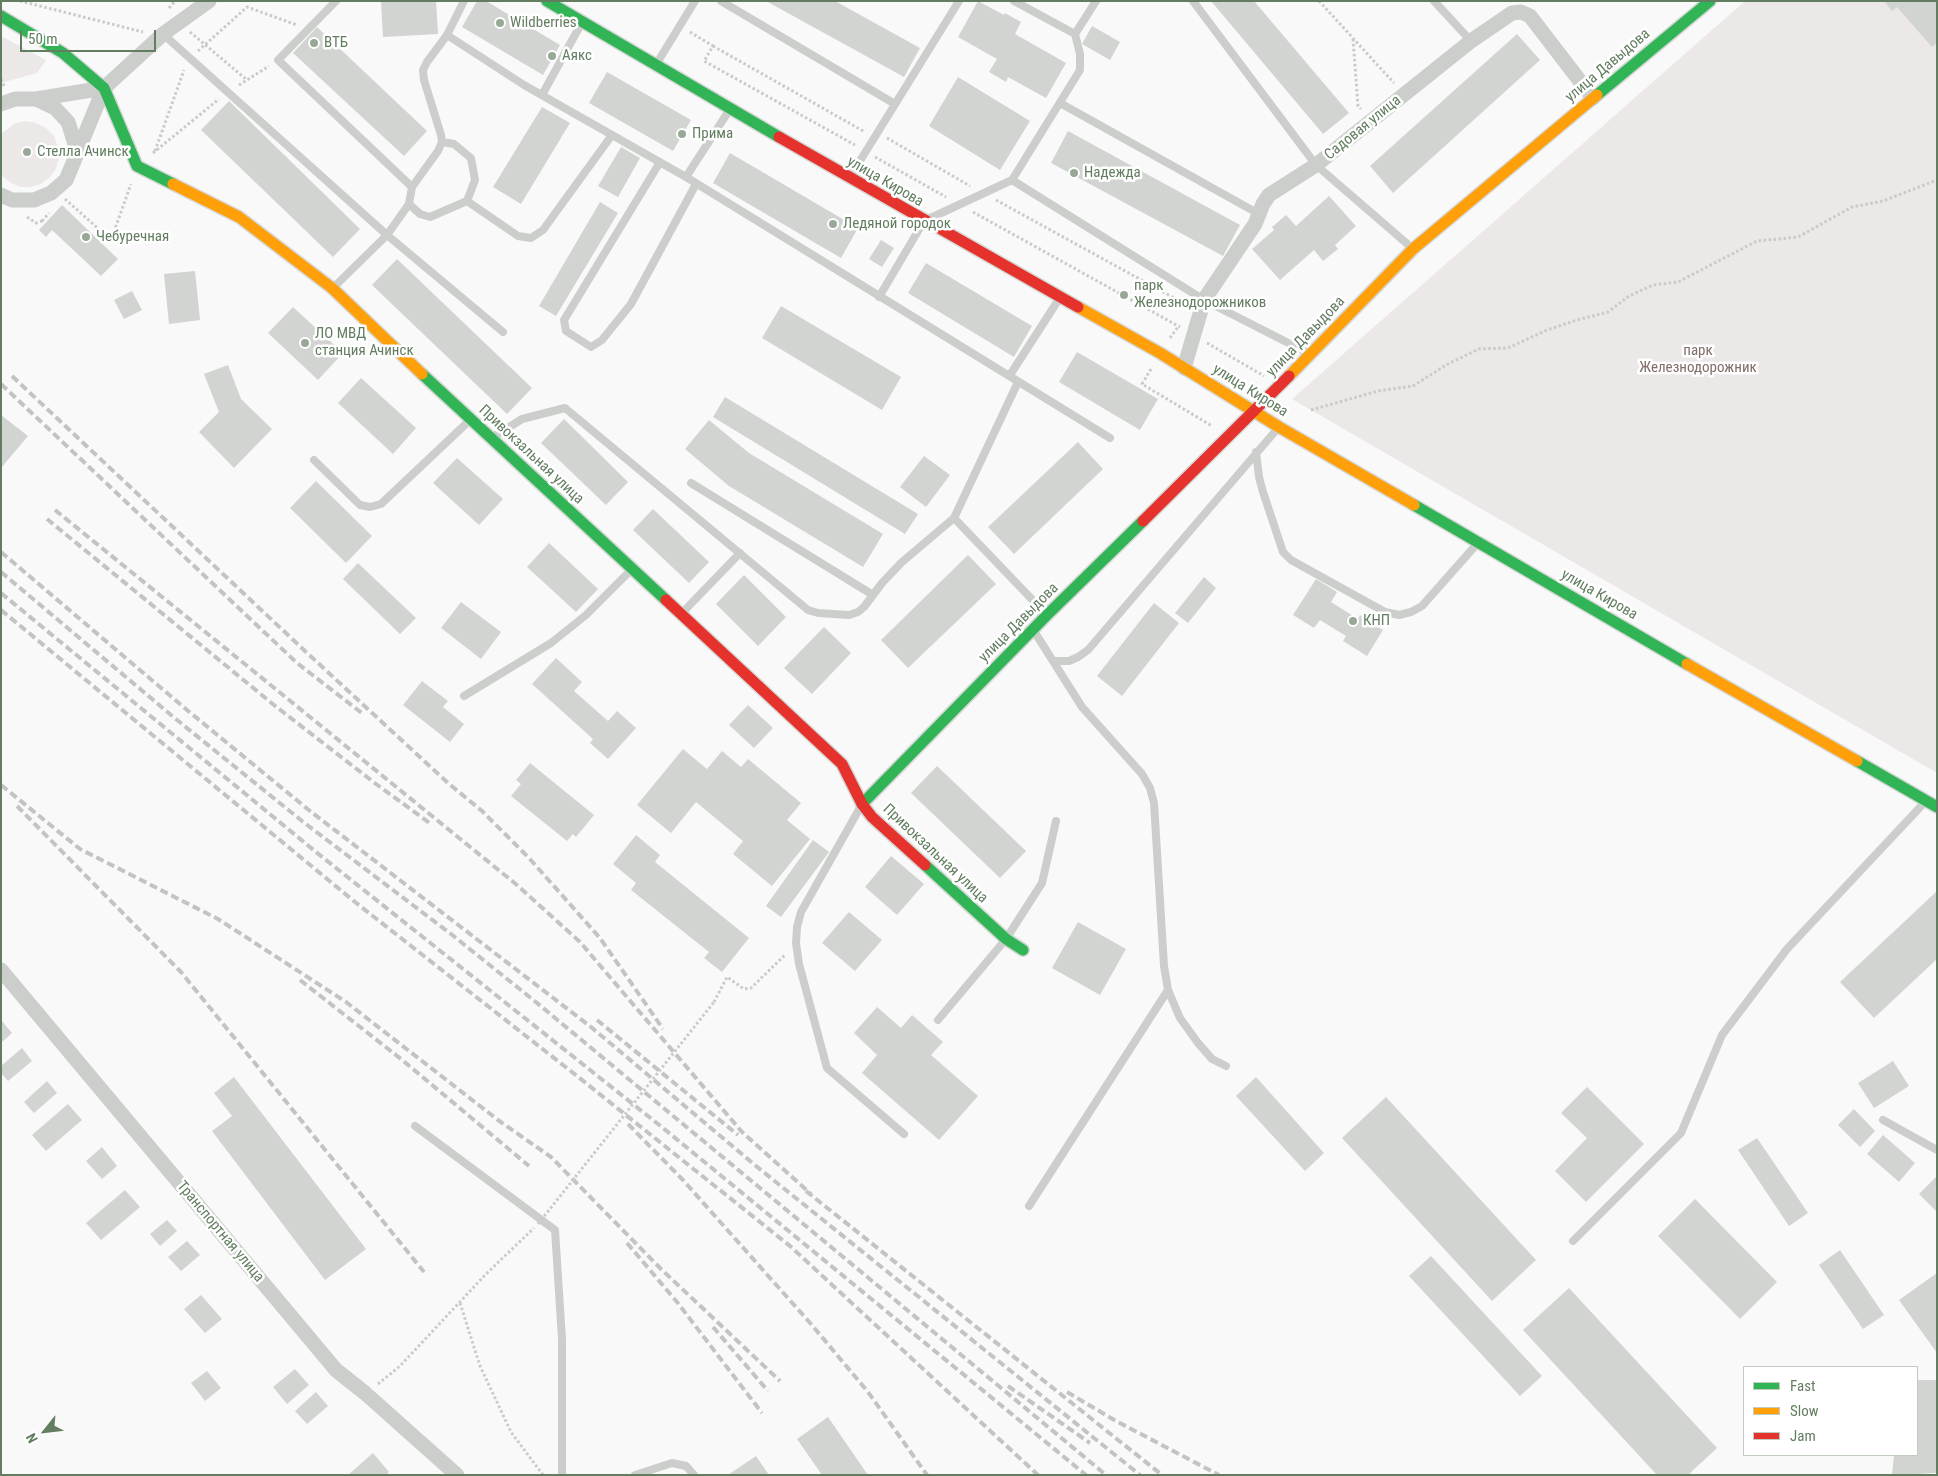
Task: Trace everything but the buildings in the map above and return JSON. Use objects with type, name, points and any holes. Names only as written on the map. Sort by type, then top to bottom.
[{"type":"street","points":[[1,195],[12,200],[34,200],[52,193],[66,180],[104,88],[157,30],[179,23],[209,1]]},
{"type":"street","name":"улица Кирова","points":[[547,1],[849,178],[1160,353],[1279,427],[1700,672],[1937,807]]},
{"type":"street","name":"улица Давыдова","points":[[862,804],[1047,615],[1254,412],[1413,249],[1710,1]]},
{"type":"street","name":"Садовая улица","points":[[1184,368],[1204,300],[1255,224],[1269,195],[1316,165],[1472,41],[1512,13],[1521,12],[1530,16],[1593,98]]},
{"type":"street","name":"Привокзальная улица","points":[[1,16],[63,53],[104,88],[137,166],[239,217],[332,288],[491,439],[842,764],[862,804],[872,817],[1006,939],[1024,950]]},
{"type":"street","points":[[1,104],[15,99],[36,99],[104,88]]},
{"type":"street","points":[[36,99],[55,108],[68,122],[75,144],[74,161]]},
{"type":"street","name":"Транспортная улица","points":[[1,970],[336,1370],[365,1393],[457,1475]]},
{"type":"lane","points":[[336,1],[278,60],[412,187]]},
{"type":"lane","points":[[332,288],[387,235],[409,204],[412,187],[438,151],[442,142],[441,135],[424,80],[423,70],[447,35],[464,1]]},
{"type":"lane","points":[[656,65],[695,1]]},
{"type":"lane","points":[[721,1],[895,104]]},
{"type":"lane","points":[[849,178],[959,1]]},
{"type":"lane","points":[[1014,1],[1075,34]]},
{"type":"lane","points":[[879,296],[924,221],[1012,180],[1080,70],[1080,54],[1075,34],[1096,1]]},
{"type":"lane","points":[[1193,1],[1316,165],[1413,249]]},
{"type":"lane","points":[[1434,1],[1472,41]]},
{"type":"lane","points":[[542,95],[582,22]]},
{"type":"lane","points":[[157,30],[387,235],[503,332]]},
{"type":"lane","points":[[447,35],[542,95],[686,177],[1110,438]]},
{"type":"lane","points":[[1060,103],[1259,214]]},
{"type":"lane","points":[[686,177],[730,109]]},
{"type":"lane","points":[[467,201],[518,236],[531,238],[543,230],[612,135]]},
{"type":"lane","points":[[409,204],[420,214],[430,217],[467,201],[475,180],[471,158],[454,144],[442,142]]},
{"type":"lane","points":[[660,162],[564,320],[566,331],[590,347],[602,340],[631,304],[696,184]]},
{"type":"lane","points":[[1012,180],[1204,300],[1310,354]]},
{"type":"lane","points":[[1010,376],[1060,298]]},
{"type":"lane","points":[[491,439],[522,419],[565,408],[808,610],[818,613],[849,616],[858,612],[902,562],[954,518],[1018,382]]},
{"type":"lane","points":[[314,460],[360,505],[370,507],[381,504],[470,419]]},
{"type":"lane","points":[[1054,660],[1068,661],[1078,658],[1088,650],[1279,427]]},
{"type":"lane","points":[[1256,452],[1263,492],[1283,552],[1291,560],[1385,612],[1399,615],[1411,612],[1422,606],[1478,542]]},
{"type":"lane","points":[[691,483],[873,595]]},
{"type":"lane","points":[[954,518],[1047,615]]},
{"type":"lane","points":[[681,614],[740,554]]},
{"type":"lane","points":[[464,696],[551,643],[586,615],[632,569]]},
{"type":"lane","points":[[1033,629],[1082,707],[1142,774],[1150,788],[1154,803],[1164,966],[1168,990],[1180,1018],[1198,1043],[1212,1058],[1226,1066]]},
{"type":"lane","points":[[1573,1241],[1682,1134],[1722,1035],[1787,949],[1926,800]]},
{"type":"lane","points":[[862,804],[801,912],[797,927],[796,943],[799,964],[827,1068],[904,1134]]},
{"type":"lane","points":[[938,1020],[1006,939],[1042,883],[1056,821]]},
{"type":"lane","points":[[1030,1206],[1168,990]]},
{"type":"lane","points":[[1883,1120],[1937,1150]]},
{"type":"lane","points":[[416,1126],[555,1230],[562,1339],[562,1475]]},
{"type":"lane","points":[[635,1475],[672,1463],[686,1466],[694,1475]]},
{"type":"path","points":[[20,1],[143,32],[157,30]]},
{"type":"path","points":[[1319,1],[1404,94]]},
{"type":"path","points":[[155,152],[188,60],[247,7],[308,30]]},
{"type":"path","points":[[179,23],[247,80]]},
{"type":"path","points":[[1353,38],[1358,106],[1370,122]]},
{"type":"path","points":[[713,46],[1175,299]]},
{"type":"path","points":[[1311,410],[1378,391],[1413,386],[1446,365],[1479,349],[1508,348],[1547,330],[1608,312],[1629,296],[1653,284],[1678,282],[1757,241],[1798,237],[1852,207],[1884,201],[1937,180]]},
{"type":"path","points":[[1178,326],[1142,384],[1228,436]]},
{"type":"path","points":[[365,1393],[400,1366],[460,1302],[538,1224],[714,1002],[727,977],[744,989],[751,988],[796,943]]},
{"type":"path","points":[[460,1302],[480,1366],[511,1432],[543,1475]]},
{"type":"green space","name":"парк Железнодорожник","points":[[1745,1],[1937,1],[1937,773],[1292,399]]},
{"type":"green space","points":[[1,36],[46,60],[37,73],[1,83]]},
{"type":"green space","points":[[25,121],[36,123],[46,128],[54,136],[59,158],[56,169],[50,177],[41,184],[31,187],[21,187],[11,183],[1,175],[1,134],[14,124]]},
{"type":"railway","points":[[12,376],[305,651],[448,783],[482,811],[529,858],[600,938],[663,1029]]},
{"type":"railway","points":[[1,384],[297,663],[363,714]]},
{"type":"railway","points":[[55,510],[517,885],[580,942],[742,1132],[811,1194]]},
{"type":"railway","points":[[47,519],[274,705],[431,824]]},
{"type":"railway","points":[[1,552],[187,710],[310,811],[591,1027],[756,1166],[1140,1475]]},
{"type":"railway","points":[[1,572],[177,720],[302,821],[451,934],[537,1003],[1106,1475]]},
{"type":"railway","points":[[1,593],[316,852],[663,1128],[1086,1475]]},
{"type":"railway","points":[[1,610],[355,902],[790,1246],[1038,1475]]},
{"type":"railway","points":[[1,785],[80,849],[218,919],[346,1002],[498,1120],[551,1157],[661,1269],[780,1381]]},
{"type":"railway","points":[[17,806],[181,972],[424,1272]]},
{"type":"railway","points":[[300,980],[401,1059],[529,1166]]},
{"type":"railway","points":[[597,1020],[738,1135]]},
{"type":"railway","points":[[628,1124],[682,1179],[811,1324],[868,1392],[927,1475]]},
{"type":"railway","points":[[806,1191],[1162,1475]]},
{"type":"railway","points":[[627,1243],[677,1302],[762,1413]]},
{"type":"railway","points":[[713,1327],[768,1391]]},
{"type":"railway","points":[[1008,1386],[1090,1443]]},
{"type":"railway","points":[[1067,1392],[1116,1421],[1219,1475]]},
{"type":"traffic: fast","points":[[547,1],[779,137]]},
{"type":"traffic: fast","points":[[1597,95],[1710,1]]},
{"type":"traffic: fast","points":[[1,16],[63,53],[104,88],[137,166],[173,184]]},
{"type":"traffic: fast","points":[[422,374],[666,600]]},
{"type":"traffic: fast","points":[[1414,505],[1687,664]]},
{"type":"traffic: fast","points":[[862,804],[1047,615],[1143,521]]},
{"type":"traffic: fast","points":[[1857,761],[1937,807]]},
{"type":"traffic: fast","points":[[925,865],[1006,939],[1023,950]]},
{"type":"traffic: slow","points":[[1289,376],[1413,249],[1597,95]]},
{"type":"traffic: slow","points":[[173,184],[239,217],[332,288],[422,374]]},
{"type":"traffic: slow","points":[[1078,307],[1160,353],[1279,427],[1414,505]]},
{"type":"traffic: slow","points":[[1687,664],[1857,761]]},
{"type":"traffic: jam","points":[[779,137],[1078,307]]},
{"type":"traffic: jam","points":[[1143,521],[1289,376]]},
{"type":"traffic: jam","points":[[666,600],[842,764],[862,804],[872,817],[925,865]]},
{"type":"place","name":"Wildberries","points":[[500,23]]},
{"type":"place","name":"ВТБ","points":[[314,43]]},
{"type":"place","name":"Аякс","points":[[552,56]]},
{"type":"place","name":"Прима","points":[[682,134]]},
{"type":"place","name":"Стелла Ачинск","points":[[27,152]]},
{"type":"place","name":"Надежда","points":[[1074,173]]},
{"type":"place","name":"Ледяной городок","points":[[833,224]]},
{"type":"place","name":"Чебуречная","points":[[86,237]]},
{"type":"place","name":"парк Железнодорожников","points":[[1124,295]]},
{"type":"place","name":"ЛО МВД станция Ачинск","points":[[305,343]]},
{"type":"place","name":"КНП","points":[[1353,621]]}]
